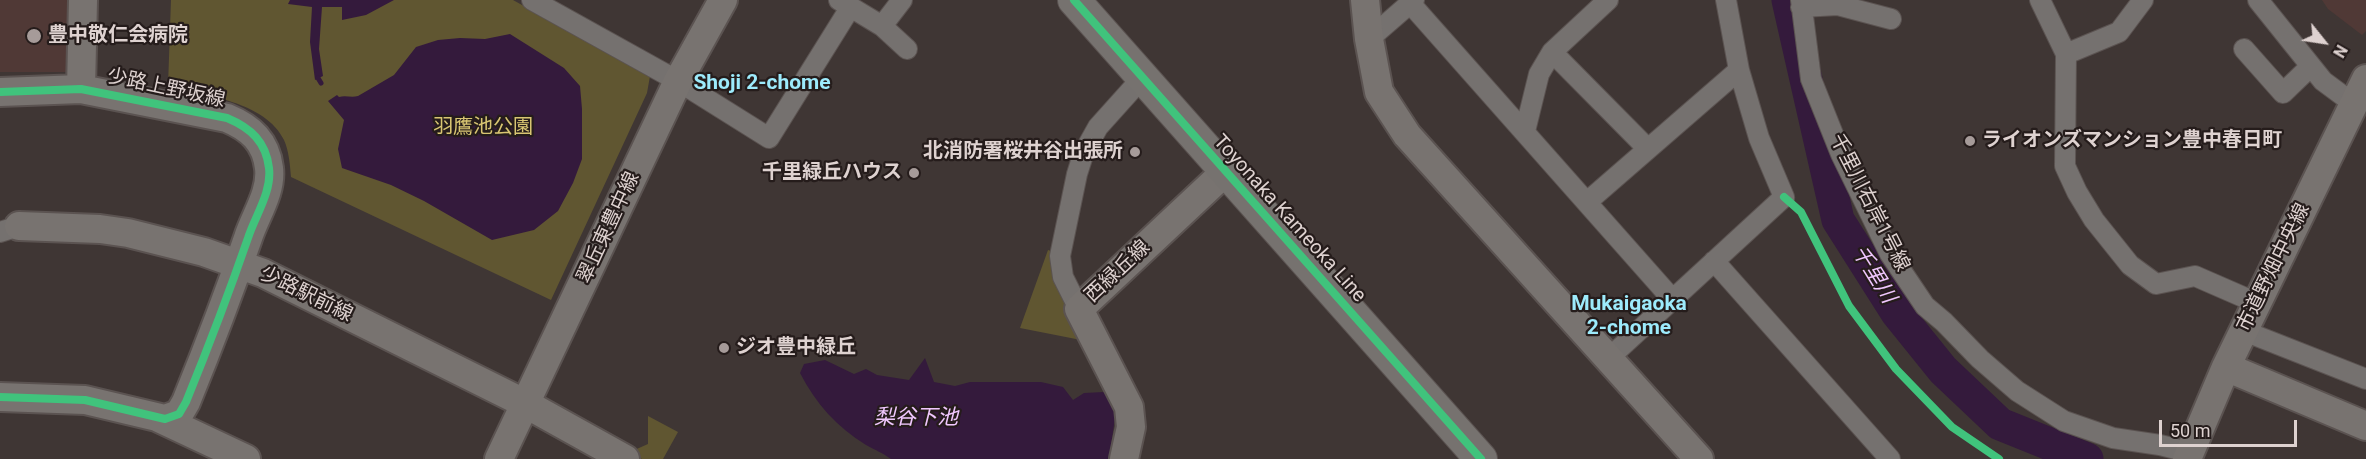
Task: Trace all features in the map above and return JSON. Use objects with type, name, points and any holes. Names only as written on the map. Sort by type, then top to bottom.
[{"type":"main road","name":"Toyonaka Kameoka Line","points":[[1074,0],[1481,459]]},
{"type":"street","points":[[81,89],[83,0]]},
{"type":"street","points":[[532,0],[678,81],[769,138],[844,4],[882,26],[907,49]]},
{"type":"street","name":"翠丘東豊中線","points":[[499,459],[678,81],[723,0]]},
{"type":"street","points":[[882,26],[902,0]]},
{"type":"street","points":[[1365,0],[1369,39],[1379,92],[1407,135],[1700,459]]},
{"type":"street","points":[[1525,131],[1539,74],[1552,52],[1608,0]]},
{"type":"street","points":[[1609,358],[1785,197],[1759,138],[1739,70],[1726,0]]},
{"type":"street","points":[[2040,0],[2066,54],[2065,166],[2094,220],[2130,265],[2156,284],[2195,276],[2257,303]]},
{"type":"street","points":[[2066,54],[2119,32],[2143,0]]},
{"type":"street","points":[[2258,0],[2323,81],[2360,92]]},
{"type":"street","points":[[1369,39],[1412,1],[1673,300]]},
{"type":"street","points":[[1801,3],[1870,7],[1891,19]]},
{"type":"street","name":"千里川右岸1号線","points":[[1801,3],[1811,79],[1841,154],[1890,254],[1925,306],[1980,359],[2018,391],[2064,421],[2113,438],[2180,450],[2189,458]]},
{"type":"street","points":[[2244,49],[2283,93],[2311,66]]},
{"type":"street","points":[[1552,52],[1648,149]]},
{"type":"street","points":[[1587,202],[1739,70]]},
{"type":"street","points":[[1079,309],[1063,277],[1060,256],[1077,174],[1084,152],[1098,127],[1142,78]]},
{"type":"street","name":"少路上野坂線","points":[[0,92],[81,89],[228,118],[245,126],[256,135],[267,156],[269,184],[229,296],[183,409],[171,419],[159,418]]},
{"type":"street","name":"市道野畑中央線","points":[[2189,458],[2226,367],[2360,92]]},
{"type":"street","name":"西緑丘線","points":[[1124,459],[1131,427],[1130,407],[1079,309],[1225,172]]},
{"type":"street","name":"少路駅前線","points":[[6,226],[100,229],[128,233],[204,252],[263,273],[526,404],[626,459]]},
{"type":"street","points":[[1714,261],[1890,459]]},
{"type":"street","points":[[2244,331],[2365,376]]},
{"type":"street","points":[[2226,367],[2366,426]]},
{"type":"street","points":[[0,397],[85,400],[159,418],[246,459]]},
{"type":"shaded area","name":"豊中敬仁会病院","points":[[0,0],[68,0],[67,72],[0,72]]},
{"type":"shaded area","points":[[2322,0],[2366,0],[2366,31],[2362,35],[2328,9]]},
{"type":"green space","name":"羽鷹池公園","points":[[171,0],[513,0],[650,76],[647,93],[551,300],[291,177],[284,140],[275,127],[263,117],[233,102],[168,86]]},
{"type":"green space","points":[[1048,250],[1051,251],[1052,272],[1081,340],[1020,328]]},
{"type":"green space","points":[[648,416],[678,432],[663,459],[642,459],[630,452],[648,444]]},
{"type":"water","points":[[290,0],[394,0],[366,15],[342,20],[342,7],[322,7],[319,49],[323,76],[315,80],[310,42],[312,7],[288,4]]},
{"type":"water","points":[[510,34],[564,68],[580,86],[582,159],[573,183],[558,211],[534,230],[492,240],[391,185],[342,168],[338,149],[344,120],[328,101],[337,95],[339,97],[358,96],[394,75],[416,47],[438,40],[485,39]]},
{"type":"water","name":"梨谷下池","points":[[925,358],[934,382],[955,386],[970,382],[1041,382],[1063,387],[1073,400],[1084,393],[1104,392],[1116,411],[1109,459],[891,459],[855,438],[837,422],[820,405],[800,373],[804,364],[825,360],[854,374],[866,369],[877,375],[909,380]]},
{"type":"waterway","name":"千里川","points":[[1788,0],[1838,220],[1897,313],[1943,370],[2000,424],[2087,459]]},
{"type":"waterway","points":[[318,78],[321,83]]},
{"type":"cycle path","points":[[1074,0],[1481,459]]},
{"type":"cycle path","points":[[0,92],[81,89],[227,118],[243,126],[256,137],[265,151],[269,168],[266,195],[186,402],[179,414],[165,419],[85,400],[0,397]]},
{"type":"cycle path","points":[[1784,197],[1801,212],[1849,306],[1896,369],[1952,427],[1999,459]]},
{"type":"place","name":"豊中敬仁会病院","points":[[34,36]]},
{"type":"place","name":"ライオンズマンション豊中春日町","points":[[1970,141]]},
{"type":"place","name":"北消防署桜井谷出張所","points":[[1135,152]]},
{"type":"place","name":"千里緑丘ハウス","points":[[914,173]]},
{"type":"place","name":"ジオ豊中緑丘","points":[[724,348]]},
{"type":"district","name":"Shoji 2-chome","points":[[762,84]]},
{"type":"district","name":"Mukaigaoka 2-chome","points":[[1629,317]]}]
